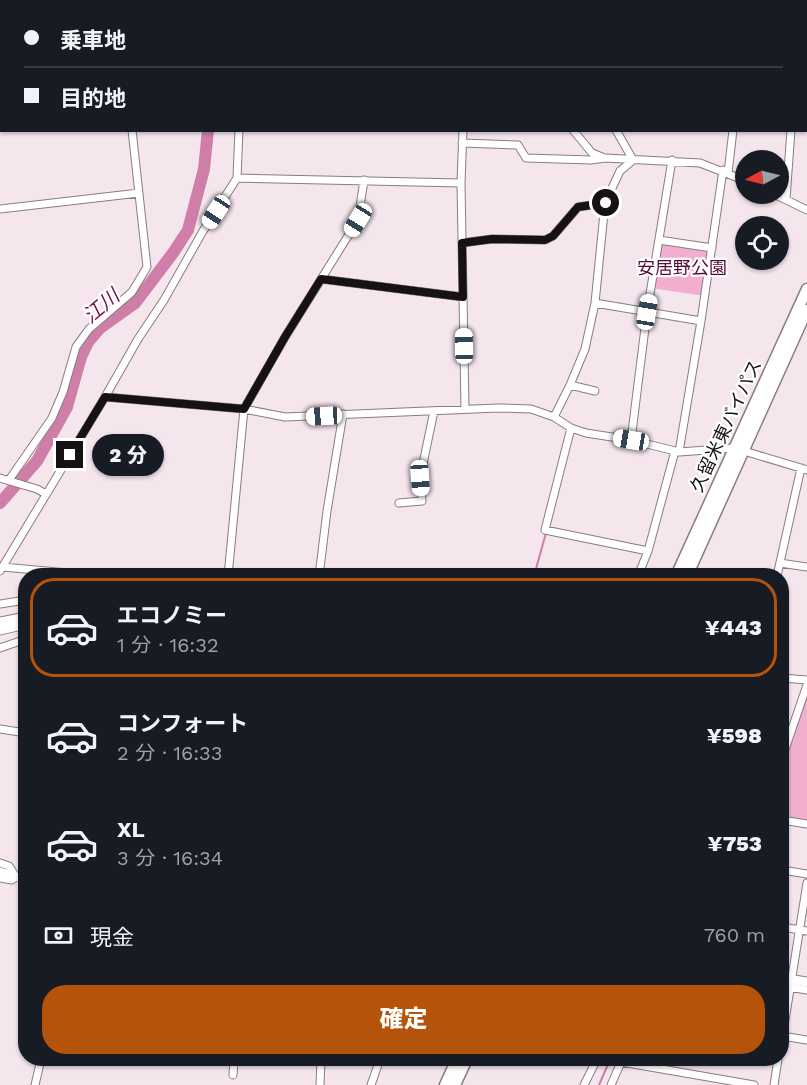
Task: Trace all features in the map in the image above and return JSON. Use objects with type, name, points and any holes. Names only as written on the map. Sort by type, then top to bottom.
[{"type":"highway","name":"久留米東バイパス","points":[[690,568],[807,289]]},
{"type":"highway","name":"久留米東バイパス","points":[[680,568],[807,311]]},
{"type":"highway","points":[[445,1085],[454,1066]]},
{"type":"highway","points":[[455,1085],[464,1066]]},
{"type":"main road","points":[[0,622],[18,619]]},
{"type":"main road","points":[[0,630],[18,626]]},
{"type":"main road","points":[[789,982],[807,982]]},
{"type":"street","points":[[9,480],[52,418],[63,392],[76,347],[89,328],[132,292],[147,267],[132,132]]},
{"type":"street","points":[[18,570],[1,569],[237,178],[239,132]]},
{"type":"street","points":[[463,132],[461,183],[465,409]]},
{"type":"street","points":[[575,132],[592,153],[605,158]]},
{"type":"street","points":[[617,132],[633,160]]},
{"type":"street","points":[[641,568],[677,451],[733,132]]},
{"type":"street","points":[[789,158],[791,132]]},
{"type":"street","points":[[462,143],[518,145],[526,158],[591,160],[605,158],[699,163],[735,176]]},
{"type":"street","points":[[554,417],[585,349],[595,303],[605,203],[620,171],[633,160]]},
{"type":"street","points":[[631,440],[647,312],[672,160]]},
{"type":"street","points":[[237,178],[461,183]]},
{"type":"street","points":[[229,568],[244,409],[285,337],[358,220],[364,180]]},
{"type":"street","points":[[0,209],[139,193]]},
{"type":"street","points":[[789,201],[807,210]]},
{"type":"street","points":[[462,243],[492,239],[545,240],[553,236],[578,207],[605,203]]},
{"type":"street","points":[[659,240],[712,248]]},
{"type":"street","points":[[321,279],[463,297]]},
{"type":"street","points":[[595,303],[701,321]]},
{"type":"street","points":[[570,385],[595,391]]},
{"type":"street","points":[[105,397],[244,409],[285,417],[381,411],[531,410],[554,417],[586,434],[631,440],[677,451],[739,450],[804,469],[779,568]]},
{"type":"street","points":[[399,503],[422,501],[420,478],[434,411]]},
{"type":"street","points":[[320,568],[343,414]]},
{"type":"street","points":[[571,428],[545,530],[648,551]]},
{"type":"street","points":[[0,478],[46,494]]},
{"type":"street","points":[[780,563],[807,567]]},
{"type":"street","points":[[0,604],[18,601]]},
{"type":"street","points":[[0,648],[18,642]]},
{"type":"street","points":[[789,679],[807,680]]},
{"type":"street","points":[[789,738],[807,686]]},
{"type":"street","points":[[0,729],[18,732]]},
{"type":"street","points":[[789,821],[807,824]]},
{"type":"street","points":[[0,863],[9,866],[16,877]]},
{"type":"street","points":[[0,871],[16,877]]},
{"type":"street","points":[[789,871],[807,873]]},
{"type":"street","points":[[0,878],[12,880],[16,877]]},
{"type":"street","points":[[789,976],[803,930],[807,883]]},
{"type":"street","points":[[789,983],[807,990]]},
{"type":"street","points":[[789,1038],[807,1040]]},
{"type":"street","points":[[35,1085],[39,1066]]},
{"type":"street","points":[[233,1075],[234,1066]]},
{"type":"street","points":[[320,1085],[321,1066]]},
{"type":"street","points":[[371,1085],[378,1066]]},
{"type":"street","points":[[584,1085],[594,1066]]},
{"type":"street","points":[[611,1085],[620,1066]]},
{"type":"street","points":[[650,1066],[754,1085]]},
{"type":"street","points":[[774,1085],[777,1066]]},
{"type":"green space","name":"安居野公園","points":[[659,240],[712,248],[705,296],[651,288]]},
{"type":"green space","points":[[807,686],[807,823],[789,820],[789,746]]},
{"type":"waterway","name":"江川","points":[[0,503],[37,461],[67,407],[81,357],[88,342],[100,328],[135,303],[188,230],[204,169],[208,132]]},
{"type":"waterway","points":[[536,568],[546,533]]},
{"type":"waterway","points":[[599,1085],[607,1066]]},
{"type":"route","points":[[70,455],[105,397],[244,409],[249,397],[321,279],[463,297],[462,243],[492,239],[545,240],[553,236],[578,207],[606,203]]}]
